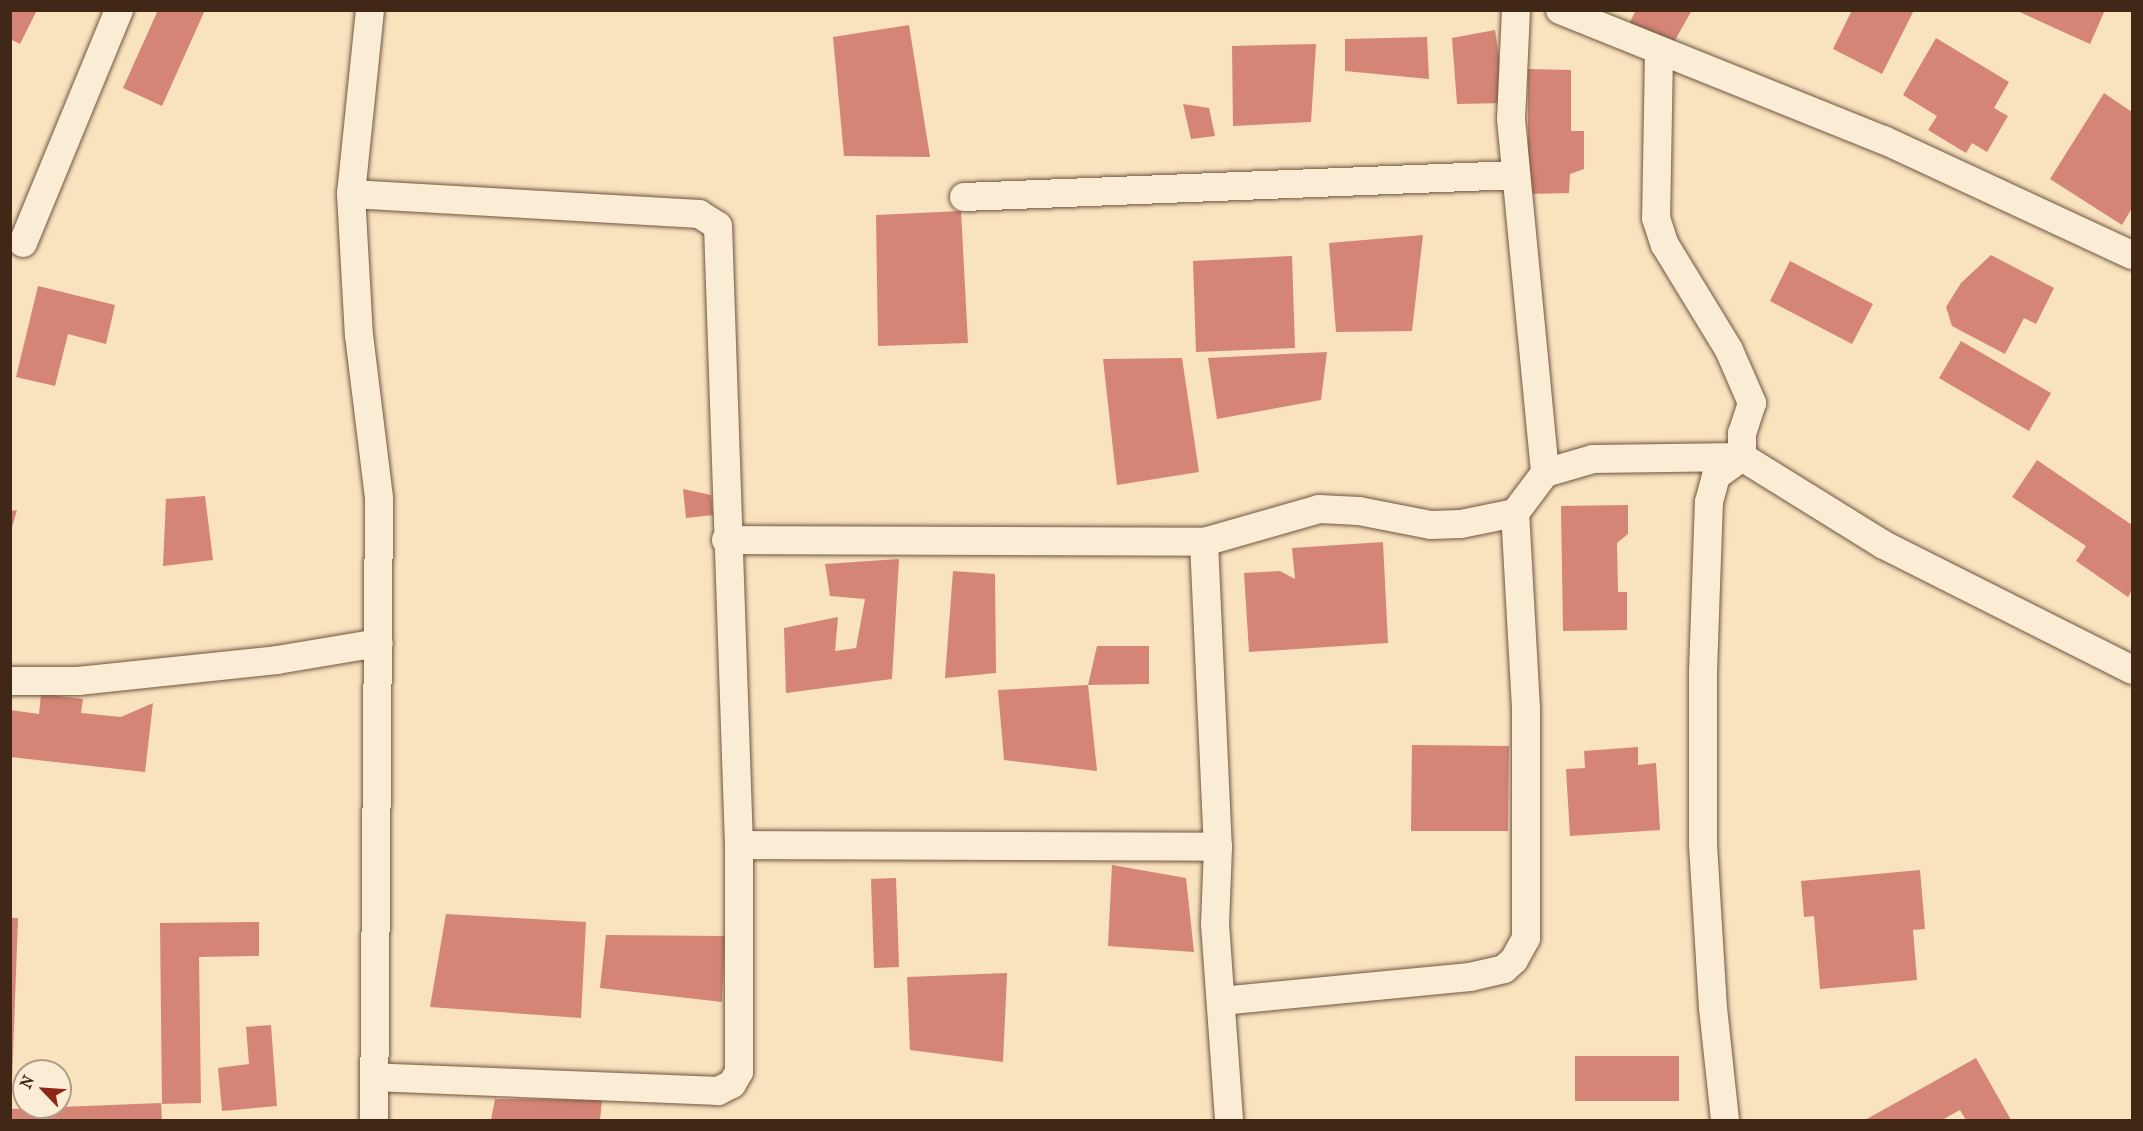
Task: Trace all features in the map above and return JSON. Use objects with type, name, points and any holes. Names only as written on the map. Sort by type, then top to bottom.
[{"type":"street","points":[[23,243],[119,10]]},
{"type":"street","points":[[370,10],[351,195],[359,335],[379,499],[374,1120]]},
{"type":"street","points":[[1516,10],[1511,119],[1545,473]]},
{"type":"street","points":[[1560,10],[1659,52],[1884,140],[2133,255]]},
{"type":"street","points":[[1659,52],[1656,218],[1665,245],[1729,350],[1752,403],[1742,433],[1742,457]]},
{"type":"street","points":[[964,197],[1516,175]]},
{"type":"street","points":[[351,195],[699,214],[718,226],[726,540],[739,845],[739,1072],[732,1084],[718,1091],[374,1077]]},
{"type":"street","points":[[1725,1120],[1713,1008],[1703,843],[1703,672],[1709,502],[1716,476],[1742,457]]},
{"type":"street","points":[[1221,1001],[1470,976],[1504,969],[1514,960],[1526,938],[1526,708],[1515,513],[1545,473],[1593,459],[1742,457],[1884,545],[2133,670]]},
{"type":"street","points":[[726,540],[1203,542],[1319,509],[1359,511],[1431,525],[1461,524],[1515,513]]},
{"type":"street","points":[[1203,542],[1218,847],[1215,924],[1229,1120]]},
{"type":"street","points":[[10,681],[78,681],[277,660],[379,643]]},
{"type":"street","points":[[739,845],[1218,847]]},
{"type":"building","points":[[10,10],[37,10],[20,44],[10,39]]},
{"type":"building","points":[[158,10],[205,10],[162,106],[123,88]]},
{"type":"building","points":[[1636,10],[1692,10],[1670,49],[1628,26]]},
{"type":"building","points":[[1852,10],[1914,10],[1882,74],[1833,49]]},
{"type":"building","points":[[2015,10],[2105,10],[2090,44]]},
{"type":"building","points":[[909,25],[930,157],[844,156],[833,37]]},
{"type":"building","points":[[1495,30],[1506,103],[1457,104],[1452,38]]},
{"type":"building","points":[[1427,37],[1429,79],[1345,71],[1345,39]]},
{"type":"building","points":[[1936,38],[2009,82],[1994,108],[2008,116],[1987,152],[1972,143],[1966,153],[1928,130],[1937,116],[1903,95]]},
{"type":"building","points":[[1316,44],[1311,122],[1233,126],[1232,46]]},
{"type":"building","points":[[1528,69],[1571,70],[1571,131],[1584,131],[1584,169],[1570,174],[1569,193],[1528,194]]},
{"type":"building","points":[[2104,93],[2132,112],[2132,208],[2122,225],[2050,179]]},
{"type":"building","points":[[1183,104],[1209,108],[1215,136],[1191,139]]},
{"type":"building","points":[[961,211],[968,343],[878,346],[876,215]]},
{"type":"building","points":[[1423,235],[1412,331],[1336,332],[1329,243]]},
{"type":"building","points":[[1991,255],[2054,288],[2036,324],[2024,318],[2005,354],[1952,326],[1946,307],[1961,283]]},
{"type":"building","points":[[1292,256],[1295,348],[1196,352],[1193,261]]},
{"type":"building","points":[[1790,261],[1873,304],[1852,344],[1770,301]]},
{"type":"building","points":[[38,286],[115,305],[106,344],[68,334],[55,386],[16,377]]},
{"type":"building","points":[[1961,341],[2051,393],[2029,431],[1939,378]]},
{"type":"building","points":[[1327,352],[1321,400],[1217,419],[1208,358]]},
{"type":"building","points":[[1182,358],[1199,472],[1117,485],[1103,359]]},
{"type":"building","points":[[2037,460],[2132,525],[2132,590],[2128,597],[2076,561],[2086,546],[2012,497]]},
{"type":"building","points":[[683,489],[711,495],[713,515],[686,518]]},
{"type":"building","points":[[205,496],[213,560],[163,566],[166,499]]},
{"type":"building","points":[[1628,505],[1628,534],[1617,543],[1618,592],[1627,592],[1627,630],[1563,631],[1561,506]]},
{"type":"building","points":[[17,510],[11,531],[10,511]]},
{"type":"building","points":[[1383,542],[1388,643],[1249,652],[1244,573],[1280,571],[1295,579],[1292,548]]},
{"type":"building","points":[[899,559],[892,679],[786,693],[784,628],[838,617],[835,651],[856,648],[865,599],[830,596],[825,564]]},
{"type":"building","points":[[953,571],[995,574],[996,673],[945,678]]},
{"type":"building","points":[[1097,646],[1149,646],[1149,684],[1088,685]]},
{"type":"building","points":[[1088,685],[1097,771],[1004,760],[998,690]]},
{"type":"building","points":[[41,694],[83,699],[81,713],[121,717],[153,703],[145,772],[10,757],[10,710],[39,714]]},
{"type":"building","points":[[1412,745],[1509,746],[1508,831],[1411,831]]},
{"type":"building","points":[[1638,747],[1638,765],[1656,763],[1660,830],[1570,836],[1566,769],[1585,768],[1584,751]]},
{"type":"building","points":[[1112,865],[1186,878],[1194,952],[1108,946]]},
{"type":"building","points":[[1920,870],[1925,929],[1913,930],[1917,980],[1820,989],[1814,916],[1804,917],[1801,881]]},
{"type":"building","points":[[896,878],[899,967],[874,968],[871,879]]},
{"type":"building","points":[[446,914],[586,922],[581,1018],[430,1007]]},
{"type":"building","points":[[10,918],[18,918],[12,1083],[10,1083]]},
{"type":"building","points":[[259,922],[259,956],[199,957],[201,1103],[162,1104],[160,923]]},
{"type":"building","points":[[606,935],[725,936],[722,1002],[600,988]]},
{"type":"building","points":[[1007,973],[1003,1062],[910,1050],[907,977]]},
{"type":"building","points":[[271,1025],[277,1106],[222,1111],[218,1068],[249,1064],[246,1027]]},
{"type":"building","points":[[1575,1056],[1679,1056],[1679,1101],[1575,1101]]},
{"type":"building","points":[[1976,1058],[2011,1120],[1966,1120],[1960,1110],[1942,1120],[1865,1120]]},
{"type":"building","points":[[495,1099],[602,1100],[600,1120],[491,1120]]},
{"type":"building","points":[[161,1103],[162,1120],[10,1120],[10,1109],[12,1109],[12,1119],[72,1119],[72,1107]]}]
